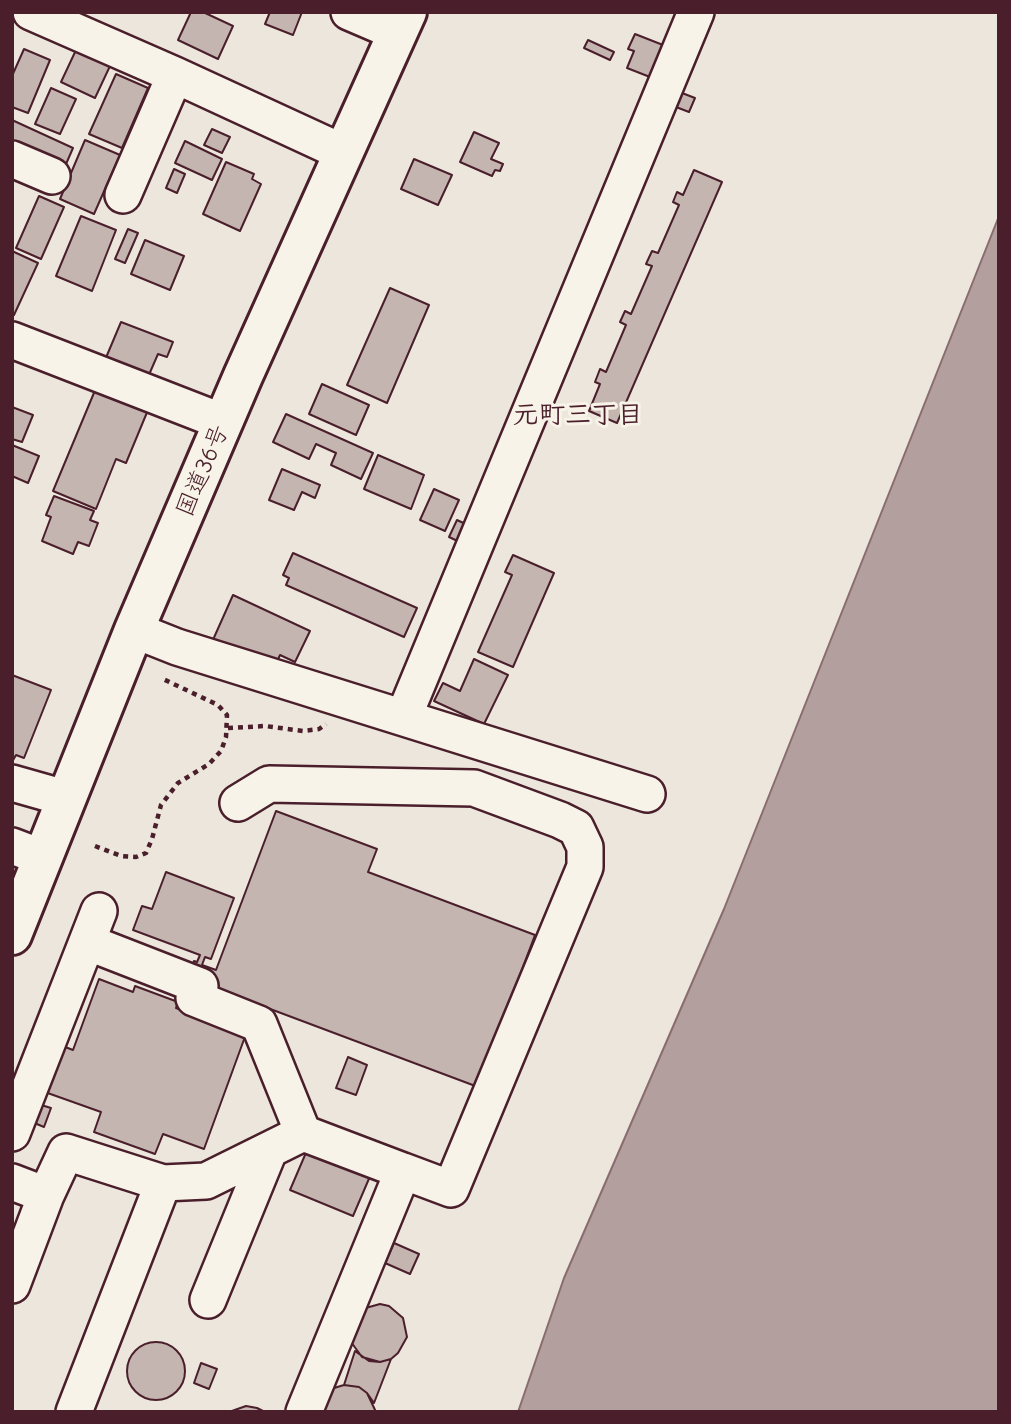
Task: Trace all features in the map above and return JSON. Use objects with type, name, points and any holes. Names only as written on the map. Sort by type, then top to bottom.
[{"type":"highway","name":"国道36号","points":[[12,935],[27,852],[65,798],[223,422],[402,22]]},
{"type":"street","points":[[31,12],[344,153]]},
{"type":"street","points":[[349,12],[402,22]]},
{"type":"street","points":[[404,716],[696,12]]},
{"type":"street","points":[[123,195],[175,75]]},
{"type":"street","points":[[12,159],[52,176]]},
{"type":"street","points":[[15,348],[223,422]]},
{"type":"street","points":[[134,630],[177,648],[404,716],[647,794]]},
{"type":"street","points":[[474,788],[492,744]]},
{"type":"street","points":[[12,783],[65,798]]},
{"type":"street","points":[[12,1133],[93,926],[200,986],[194,998],[259,1024],[303,1133],[451,1189],[585,867],[585,847],[576,828],[474,788],[269,784],[239,803]]},
{"type":"street","points":[[15,1269],[66,1152],[163,1183],[206,1181],[303,1133]]},
{"type":"street","points":[[208,1300],[269,1151]]},
{"type":"street","points":[[304,1412],[403,1171]]},
{"type":"street","points":[[12,1182],[46,1195]]},
{"type":"street","points":[[74,1412],[163,1183]]},
{"type":"path","points":[[94,846],[121,856],[136,857],[146,853],[161,804],[177,783],[209,764],[220,751],[227,728],[227,715],[218,705],[163,679]]},
{"type":"path","points":[[227,728],[265,726],[303,731],[319,729],[332,720],[343,698]]},
{"type":"shaded area","points":[[999,216],[999,1412],[518,1412],[564,1278],[724,909]]},
{"type":"building","points":[[191,12],[203,12],[233,26],[218,59],[178,40]]},
{"type":"building","points":[[270,12],[302,12],[293,35],[265,24]]},
{"type":"building","points":[[635,34],[663,45],[650,77],[627,68],[634,51],[628,49]]},
{"type":"building","points":[[588,40],[614,52],[610,60],[584,48]]},
{"type":"building","points":[[24,49],[50,60],[28,113],[12,107],[12,76]]},
{"type":"building","points":[[76,50],[110,66],[95,98],[61,82]]},
{"type":"building","points":[[116,74],[148,88],[122,148],[89,134]]},
{"type":"building","points":[[51,88],[76,99],[60,134],[35,124]]},
{"type":"building","points":[[682,93],[695,98],[689,112],[676,107]]},
{"type":"building","points":[[12,120],[73,148],[63,171],[12,147]]},
{"type":"building","points":[[212,129],[230,137],[222,153],[204,145]]},
{"type":"building","points":[[474,132],[499,143],[491,159],[503,164],[500,171],[495,170],[492,176],[460,162]]},
{"type":"building","points":[[85,140],[120,155],[94,214],[60,199]]},
{"type":"building","points":[[185,141],[222,159],[212,180],[175,163]]},
{"type":"building","points":[[414,159],[452,175],[438,205],[401,189]]},
{"type":"building","points":[[226,162],[254,174],[252,179],[261,184],[240,231],[203,214]]},
{"type":"building","points":[[174,169],[185,174],[177,193],[166,188]]},
{"type":"building","points":[[694,170],[722,182],[617,423],[589,411],[600,384],[595,382],[600,369],[606,372],[626,325],[620,322],[625,311],[631,314],[652,266],[646,264],[652,251],[658,253],[679,205],[673,202],[677,192],[683,195]]},
{"type":"building","points":[[39,196],[64,207],[41,259],[16,248]]},
{"type":"building","points":[[81,216],[116,230],[92,291],[56,276]]},
{"type":"building","points":[[128,229],[138,233],[125,263],[115,259]]},
{"type":"building","points":[[145,240],[184,256],[170,290],[131,274]]},
{"type":"building","points":[[12,251],[38,263],[14,315],[12,314]]},
{"type":"building","points":[[390,288],[429,305],[387,403],[347,385]]},
{"type":"building","points":[[121,322],[173,342],[167,357],[158,354],[148,377],[105,360]]},
{"type":"building","points":[[322,384],[369,405],[356,435],[309,414]]},
{"type":"building","points":[[96,388],[148,410],[126,463],[116,459],[96,509],[53,491]]},
{"type":"building","points":[[12,407],[33,415],[22,442],[12,439]]},
{"type":"building","points":[[286,414],[373,453],[361,479],[331,465],[336,453],[316,444],[309,459],[273,442]]},
{"type":"building","points":[[12,445],[39,456],[28,483],[12,476]]},
{"type":"building","points":[[378,455],[424,475],[411,509],[364,489]]},
{"type":"building","points":[[282,469],[320,485],[315,498],[302,492],[294,510],[269,500]]},
{"type":"building","points":[[434,489],[459,500],[445,531],[420,520]]},
{"type":"building","points":[[54,496],[94,511],[90,520],[98,523],[89,546],[78,542],[73,554],[42,541],[51,517],[46,515]]},
{"type":"building","points":[[457,520],[472,527],[464,544],[449,537]]},
{"type":"building","points":[[293,553],[417,608],[404,637],[286,585],[289,578],[283,575]]},
{"type":"building","points":[[513,555],[554,573],[513,667],[478,652],[512,575],[505,572]]},
{"type":"building","points":[[233,595],[310,631],[295,662],[280,655],[276,664],[212,642]]},
{"type":"building","points":[[474,659],[508,675],[484,724],[434,701],[443,683],[460,691]]},
{"type":"building","points":[[12,675],[51,690],[24,758],[16,755],[12,762]]},
{"type":"building","points":[[276,811],[377,849],[368,872],[535,935],[478,1087],[209,986],[191,968],[200,955],[133,930],[142,906],[152,909],[166,872],[234,898],[211,959],[205,957],[202,965],[216,970]]},
{"type":"building","points":[[99,979],[133,992],[135,986],[178,1002],[176,1008],[246,1034],[204,1149],[163,1134],[155,1154],[94,1132],[101,1112],[42,1091],[60,1045],[73,1050]]},
{"type":"building","points":[[348,1057],[367,1065],[356,1095],[336,1088]]},
{"type":"building","points":[[38,1104],[51,1108],[44,1127],[32,1122]]},
{"type":"building","points":[[308,1148],[371,1174],[353,1216],[290,1190]]},
{"type":"building","points":[[394,1243],[419,1254],[410,1274],[385,1263]]},
{"type":"building","points":[[380,1304],[389,1306],[403,1318],[407,1337],[398,1353],[391,1359],[380,1362],[362,1357],[351,1342],[362,1309]]},
{"type":"building","points":[[150,1342],[162,1342],[177,1350],[185,1365],[185,1377],[177,1392],[162,1400],[150,1400],[135,1392],[127,1377],[127,1365],[135,1350]]},
{"type":"building","points":[[355,1351],[369,1361],[391,1359],[374,1403],[359,1387],[344,1385]]},
{"type":"building","points":[[201,1363],[217,1369],[209,1389],[194,1383]]},
{"type":"building","points":[[344,1385],[359,1387],[367,1393],[376,1412],[318,1412],[326,1394]]},
{"type":"building","points":[[246,1406],[257,1408],[265,1412],[229,1412]]},
{"type":"district","name":"元町三丁目","points":[[578,416]]}]
